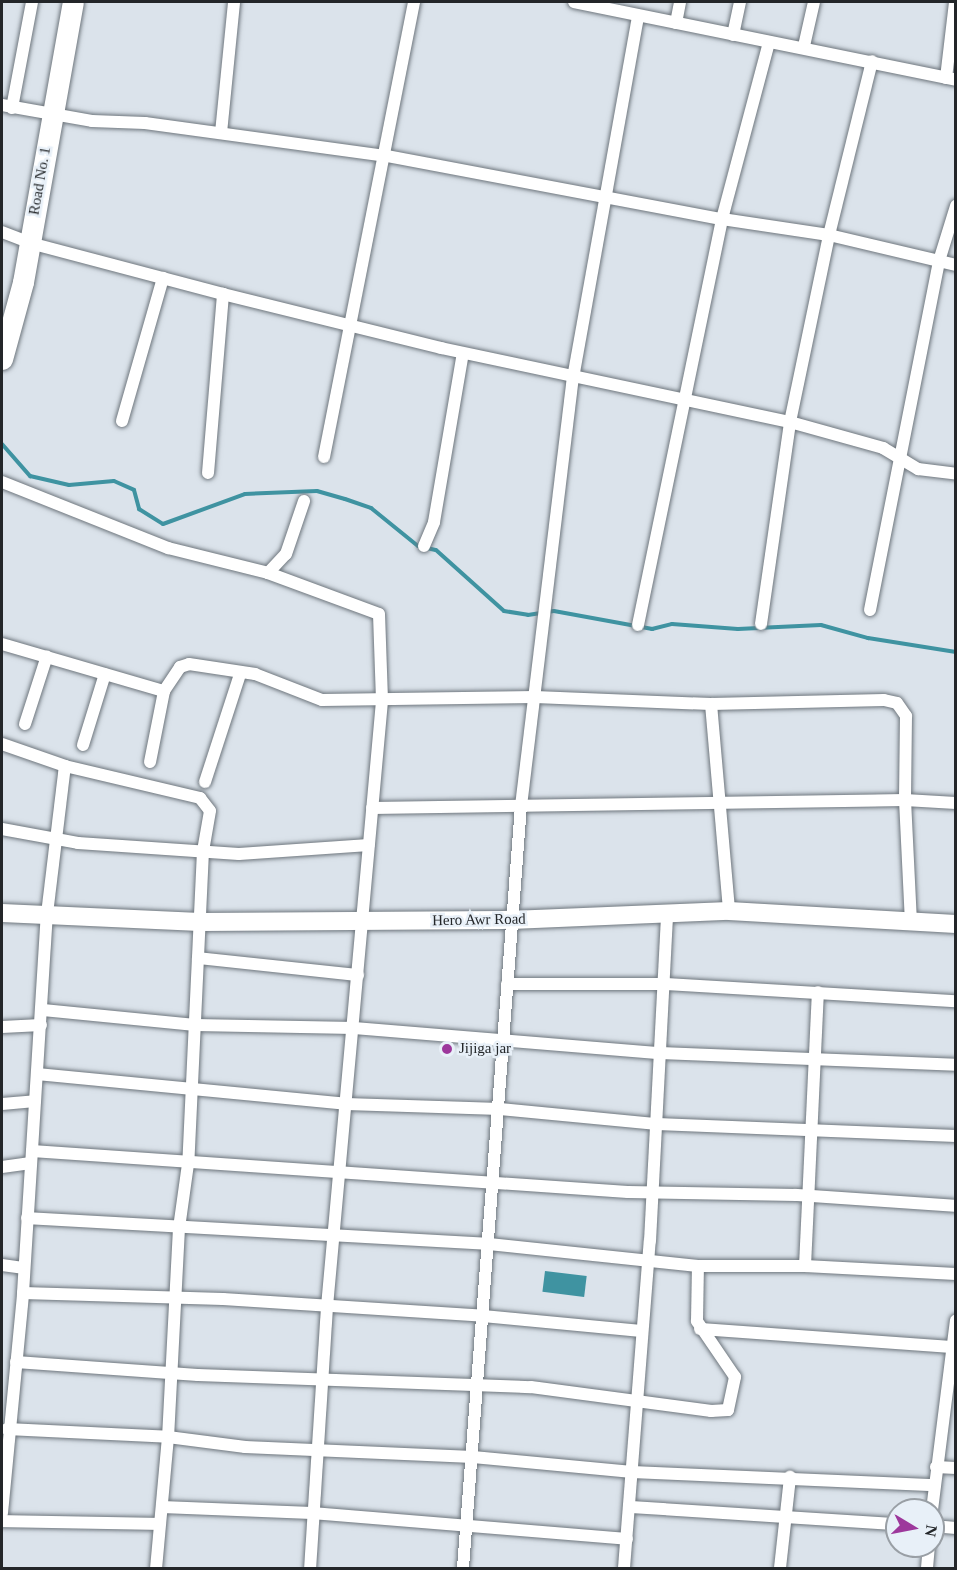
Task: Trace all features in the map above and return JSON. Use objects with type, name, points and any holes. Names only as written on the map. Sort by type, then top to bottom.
[{"type":"highway","name":"Road No. 1","points":[[3,350],[30,243],[73,2]]},
{"type":"main road","name":"Hero Awr Road","points":[[2,913],[200,922],[362,922],[511,920],[729,911],[956,924]]},
{"type":"street","points":[[32,2],[7,107],[51,116],[221,133],[387,156],[722,219],[829,235],[956,265]]},
{"type":"street","points":[[221,133],[234,2]]},
{"type":"street","points":[[324,457],[387,156],[414,2]]},
{"type":"street","points":[[574,2],[769,42],[804,46],[951,79],[955,2]]},
{"type":"street","points":[[676,23],[680,2]]},
{"type":"street","points":[[733,35],[740,2]]},
{"type":"street","points":[[804,46],[814,2]]},
{"type":"street","points":[[463,1569],[500,1109],[511,920],[521,806],[573,378],[638,16]]},
{"type":"street","points":[[638,625],[722,219],[769,42]]},
{"type":"street","points":[[761,624],[790,422],[829,235],[873,62]]},
{"type":"street","points":[[870,610],[939,261],[956,206]]},
{"type":"street","points":[[2,232],[30,243],[163,279],[463,353],[790,422],[883,448],[918,468],[956,474]]},
{"type":"street","points":[[122,421],[163,279]]},
{"type":"street","points":[[208,473],[223,294]]},
{"type":"street","points":[[424,546],[434,522],[463,353]]},
{"type":"street","points":[[2,482],[168,548],[268,573],[379,614],[382,701],[327,1306],[310,1569]]},
{"type":"street","points":[[268,573],[286,554],[304,501]]},
{"type":"street","points":[[2,644],[164,691]]},
{"type":"street","points":[[25,724],[47,656]]},
{"type":"street","points":[[150,762],[164,691],[180,667],[189,664],[240,674],[255,674],[322,700],[382,701],[535,697],[711,704],[884,700],[897,704],[906,716],[905,800],[911,921]]},
{"type":"street","points":[[83,745],[105,674]]},
{"type":"street","points":[[204,782],[240,674]]},
{"type":"street","points":[[711,704],[729,911]]},
{"type":"street","points":[[2,744],[65,766],[200,798],[210,811],[203,851],[188,1164],[179,1228],[168,1437],[162,1507],[157,1524],[156,1569]]},
{"type":"street","points":[[2,1513],[4,1446],[23,1293],[43,1010],[47,914],[65,766]]},
{"type":"street","points":[[372,808],[905,800],[956,803]]},
{"type":"street","points":[[2,828],[78,843],[239,854],[369,845]]},
{"type":"street","points":[[624,1569],[631,1507],[636,1402],[648,1262],[666,984],[667,913]]},
{"type":"street","points":[[198,958],[358,975]]},
{"type":"street","points":[[507,984],[666,984],[956,1000]]},
{"type":"street","points":[[805,1266],[806,1196],[819,992]]},
{"type":"street","points":[[43,1010],[195,1025],[354,1028],[660,1053],[956,1065]]},
{"type":"street","points":[[2,1027],[41,1025]]},
{"type":"street","points":[[37,1074],[346,1104],[500,1109],[657,1124],[956,1136]]},
{"type":"street","points":[[2,1104],[35,1101]]},
{"type":"street","points":[[2,1167],[32,1157],[341,1171],[651,1192],[806,1196],[956,1206]]},
{"type":"street","points":[[27,1218],[489,1244],[698,1266],[805,1266],[956,1274]]},
{"type":"street","points":[[2,1265],[23,1268]]},
{"type":"street","points":[[16,1362],[478,1388],[531,1387],[599,1393],[636,1402],[728,1410],[735,1377],[729,1362],[700,1329],[698,1266]]},
{"type":"street","points":[[23,1293],[327,1306],[483,1316],[641,1331]]},
{"type":"street","points":[[933,1498],[936,1467],[950,1403],[956,1321]]},
{"type":"street","points":[[700,1329],[954,1339]]},
{"type":"street","points":[[7,1429],[168,1437],[245,1447],[473,1457],[633,1472],[935,1485]]},
{"type":"street","points":[[936,1467],[956,1468]]},
{"type":"street","points":[[780,1569],[790,1477]]},
{"type":"street","points":[[162,1507],[312,1513],[466,1528],[627,1539]]},
{"type":"street","points":[[631,1507],[885,1523]]},
{"type":"street","points":[[2,1521],[157,1524]]},
{"type":"water","points":[[545,1271],[587,1276],[584,1297],[542,1292]]},
{"type":"waterway","points":[[2,444],[30,476],[69,485],[114,481],[134,490],[139,509],[163,524],[245,494],[317,491],[345,499],[371,508],[418,546],[436,550],[504,611],[528,615],[554,611],[652,629],[672,624],[738,629],[821,625],[868,638],[956,652]]},
{"type":"place","name":"Jijiga jar","points":[[447,1049]]}]
